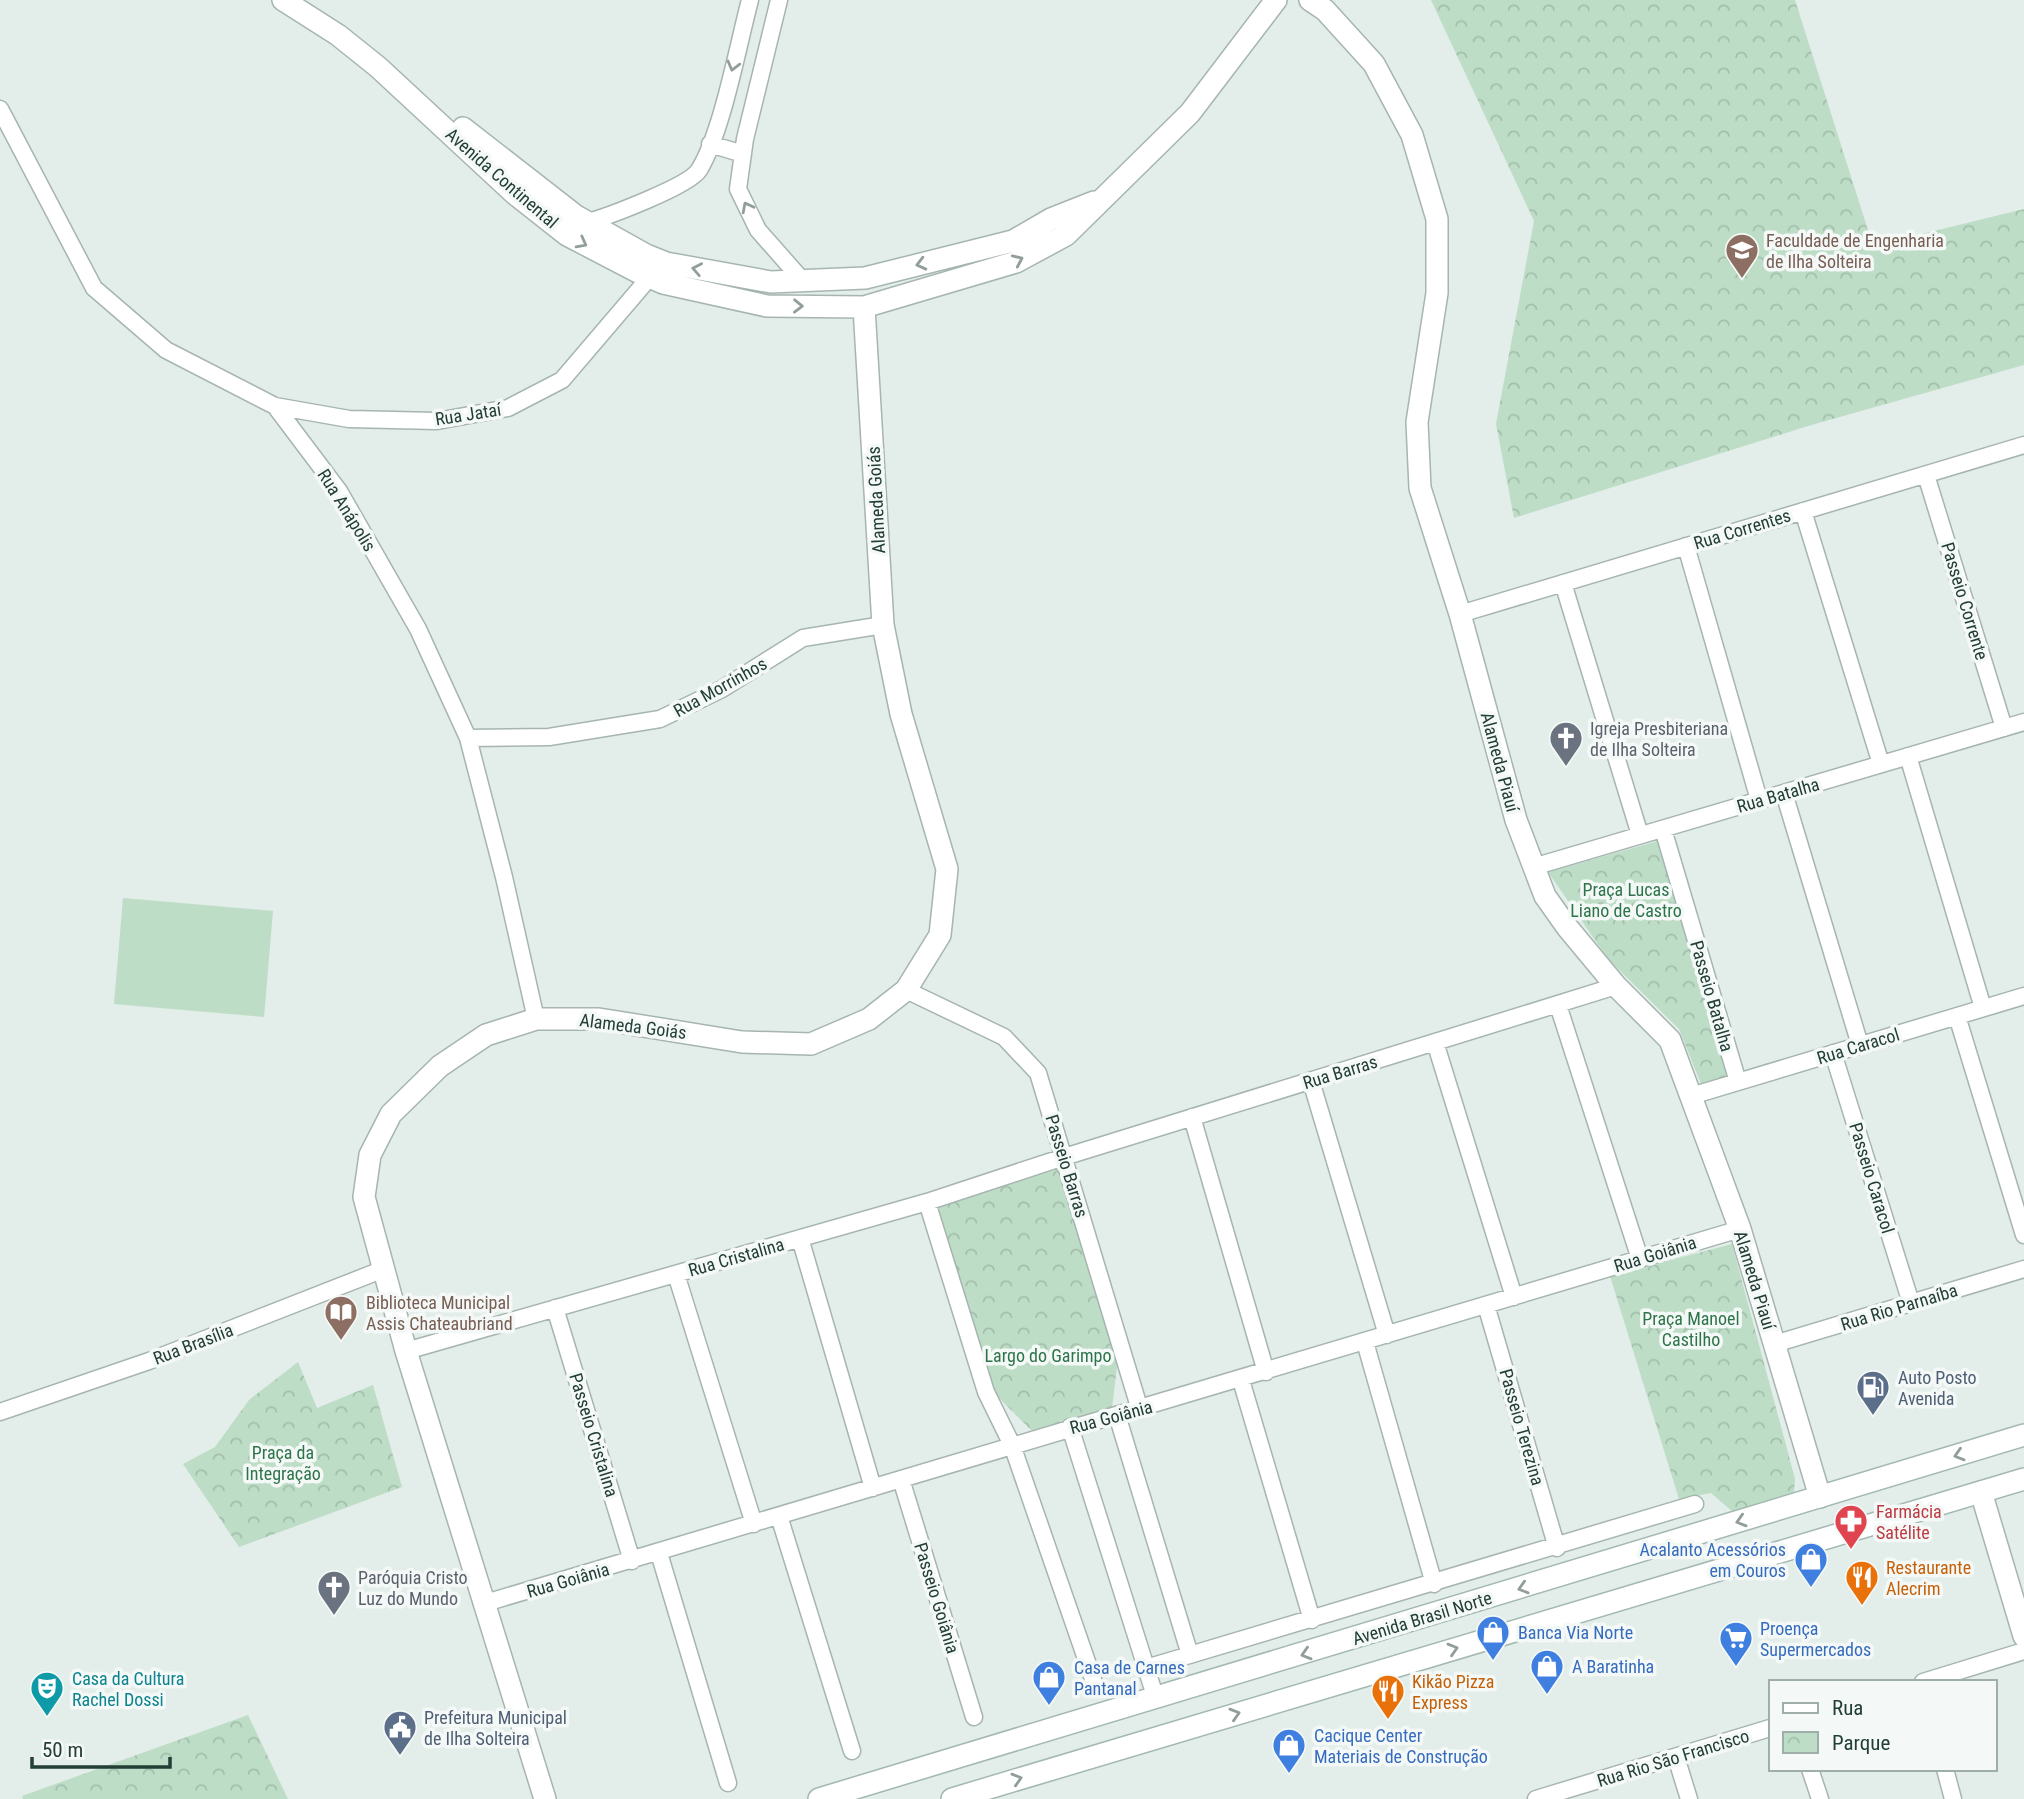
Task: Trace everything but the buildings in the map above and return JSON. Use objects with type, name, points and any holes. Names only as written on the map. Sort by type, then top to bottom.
[{"type":"street","name":"Avenida Continental","points":[[283,0],[338,35],[378,67],[515,194],[567,234],[649,278],[766,306],[864,307],[1016,262],[1066,235],[1190,113],[1276,0]]},
{"type":"street","name":"Avenida Continental","points":[[310,0],[387,56],[475,139],[588,222],[666,263],[771,282],[865,278],[1013,242],[1051,219],[1099,200]]},
{"type":"street","points":[[588,222],[621,213],[698,173],[710,144],[750,0]]},
{"type":"street","points":[[779,0],[743,154],[738,189],[758,230],[803,281]]},
{"type":"street","name":"Alameda Piauí","points":[[1310,0],[1325,10],[1374,64],[1412,135],[1437,219],[1437,293],[1417,422],[1420,488],[1460,614],[1516,820],[1545,896],[1616,986],[1670,1040],[1740,1229],[1820,1497]]},
{"type":"street","name":"Rua Anápolis","points":[[0,108],[94,288],[166,350],[275,406],[345,503],[418,629],[468,738],[505,877],[536,1019]]},
{"type":"street","points":[[710,144],[743,154]]},
{"type":"street","name":"Rua Jataí","points":[[275,406],[349,419],[437,421],[508,408],[562,380],[649,278]]},
{"type":"street","name":"Alameda Goiás","points":[[544,1799],[406,1351],[364,1197],[370,1155],[391,1114],[440,1066],[486,1035],[536,1019],[600,1019],[742,1042],[811,1044],[869,1019],[906,990],[940,935],[947,869],[901,714],[883,625],[864,307]]},
{"type":"street","name":"Rua Correntes","points":[[1460,614],[2024,445]]},
{"type":"street","name":"Passeio Corrente","points":[[1926,475],[2004,728]]},
{"type":"street","points":[[1803,511],[1881,764]]},
{"type":"street","points":[[1686,546],[1759,800]]},
{"type":"street","points":[[1563,583],[1640,835]]},
{"type":"street","name":"Rua Morrinhos","points":[[468,738],[549,737],[660,719],[722,689],[803,638],[883,625]]},
{"type":"street","name":"Rua Batalha","points":[[1533,867],[2024,722]]},
{"type":"street","points":[[1908,756],[1983,1008]]},
{"type":"street","points":[[1784,793],[1860,1045]]},
{"type":"street","name":"Passeio Batalha","points":[[1663,829],[1738,1082]]},
{"type":"street","name":"Rua Barras","points":[[1064,1157],[1616,986]]},
{"type":"street","name":"Passeio Barras","points":[[906,990],[1004,1037],[1038,1073],[1140,1409]]},
{"type":"street","name":"Rua Caracol","points":[[1691,1096],[2024,996]]},
{"type":"street","points":[[1558,1004],[1640,1259]]},
{"type":"street","points":[[1958,1016],[2024,1235]]},
{"type":"street","points":[[1435,1042],[1514,1297]]},
{"type":"street","name":"Passeio Caracol","points":[[1833,1053],[1911,1303]]},
{"type":"street","points":[[1311,1080],[1387,1335]]},
{"type":"street","points":[[1192,1117],[1266,1372]]},
{"type":"street","name":"Rua Cristalina","points":[[406,1351],[927,1202],[1064,1157]]},
{"type":"street","points":[[927,1202],[986,1392],[1012,1445],[1093,1679]]},
{"type":"street","name":"Rua Goiânia","points":[[482,1604],[659,1553],[1070,1427],[1241,1380],[1740,1229]]},
{"type":"street","points":[[800,1238],[873,1488]]},
{"type":"street","name":"Rua Brasília","points":[[0,1412],[149,1361],[384,1269]]},
{"type":"street","name":"Rua Rio Parnaíba","points":[[1774,1344],[2024,1269]]},
{"type":"street","points":[[676,1274],[754,1524]]},
{"type":"street","name":"Passeio Terezina","points":[[1486,1306],[1558,1548]]},
{"type":"street","name":"Passeio Cristalina","points":[[555,1308],[632,1561]]},
{"type":"street","points":[[1365,1342],[1434,1584]]},
{"type":"street","points":[[1241,1380],[1312,1620]]},
{"type":"street","points":[[1117,1415],[1190,1655]]},
{"type":"street","points":[[1070,1427],[1156,1699]]},
{"type":"street","name":"Avenida Brasil Norte","points":[[818,1799],[2024,1435]]},
{"type":"street","name":"Passeio Goiânia","points":[[901,1479],[974,1717]]},
{"type":"street","points":[[952,1799],[2024,1479]]},
{"type":"street","points":[[1981,1492],[2024,1636]]},
{"type":"street","points":[[1146,1668],[1558,1548],[1695,1504]]},
{"type":"street","points":[[779,1516],[852,1751]]},
{"type":"street","points":[[659,1553],[728,1783]]},
{"type":"street","points":[[1930,1680],[2024,1651]]},
{"type":"street","name":"Rua Rio São Francisco","points":[[1536,1799],[1555,1796],[1769,1728]]},
{"type":"street","points":[[1676,1757],[1689,1799]]},
{"type":"street","points":[[1811,1771],[1820,1799]]},
{"type":"street","points":[[1946,1771],[1953,1799]]},
{"type":"green space","name":"Faculdade de Engenharia de Ilha Solteira","points":[[1431,0],[1795,0],[1873,246],[2024,209],[2024,365],[1808,426],[1514,518],[1496,424],[1534,221]]},
{"type":"green space","name":"Praça Lucas Liano de Castro","points":[[1658,841],[1730,1075],[1701,1084],[1679,1029],[1608,959],[1548,872]]},
{"type":"green space","points":[[123,898],[273,911],[264,1017],[114,1004]]},
{"type":"green space","name":"Largo do Garimpo","points":[[1059,1169],[1118,1358],[1112,1408],[1032,1431],[990,1389],[936,1206]]},
{"type":"green space","name":"Praça Manoel Castilho","points":[[1732,1244],[1795,1479],[1794,1492],[1733,1512],[1711,1493],[1679,1499],[1610,1276]]},
{"type":"green space","name":"Praça da Integração","points":[[298,1362],[317,1408],[373,1385],[402,1487],[239,1547],[183,1464],[215,1447],[249,1400]]},
{"type":"green space","points":[[248,1715],[288,1799],[23,1799],[22,1796]]},
{"type":"place","name":"Faculdade de Engenharia de Ilha Solteira","points":[[1742,280]]},
{"type":"place","name":"Igreja Presbiteriana de Ilha Solteira","points":[[1566,768]]},
{"type":"place","name":"Biblioteca Municipal Assis Chateaubriand","points":[[341,1342]]},
{"type":"place","name":"Auto Posto Avenida","points":[[1873,1417]]},
{"type":"place","name":"Farmácia Satélite","points":[[1851,1551]]},
{"type":"place","name":"Acalanto Acessórios em Couros","points":[[1811,1589]]},
{"type":"place","name":"Restaurante Alecrim","points":[[1862,1607]]},
{"type":"place","name":"Paróquia Cristo Luz do Mundo","points":[[334,1617]]},
{"type":"place","name":"Banca Via Norte","points":[[1493,1662]]},
{"type":"place","name":"Proença Supermercados","points":[[1736,1668]]},
{"type":"place","name":"A Baratinha","points":[[1547,1696]]},
{"type":"place","name":"Casa de Carnes Pantanal","points":[[1049,1707]]},
{"type":"place","name":"Casa da Cultura Rachel Dossi","points":[[47,1718]]},
{"type":"place","name":"Kikão Pizza Express","points":[[1388,1721]]},
{"type":"place","name":"Prefeitura Municipal de Ilha Solteira","points":[[400,1757]]},
{"type":"place","name":"Cacique Center Materiais de Construção","points":[[1289,1775]]}]
